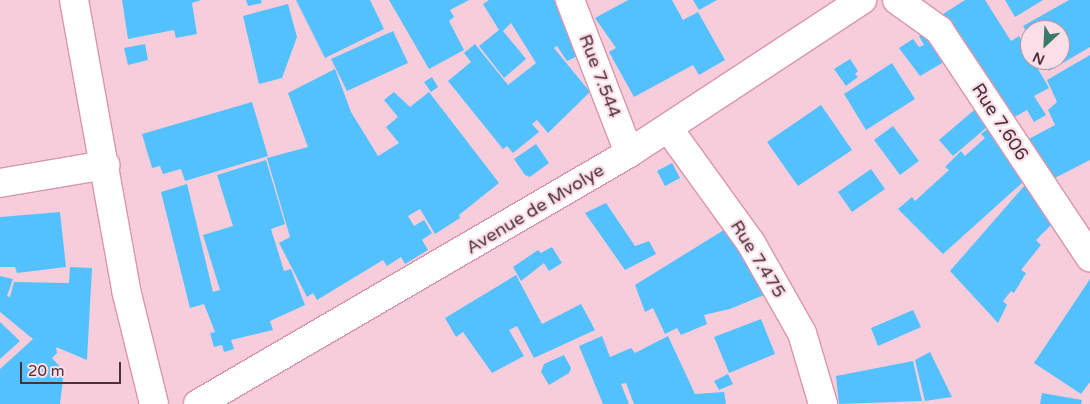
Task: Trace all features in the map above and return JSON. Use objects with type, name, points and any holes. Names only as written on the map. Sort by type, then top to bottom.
[{"type":"street","points":[[74,0],[106,165],[129,303],[154,404]]},
{"type":"street","name":"Rue 7.544","points":[[570,0],[629,153]]},
{"type":"street","name":"Avenue de Mvolye","points":[[198,404],[629,153],[862,0]]},
{"type":"street","name":"Rue 7.606","points":[[897,0],[939,30],[1090,257]]},
{"type":"street","name":"Rue 7.475","points":[[668,128],[751,243],[793,316],[802,333],[823,404]]},
{"type":"street","points":[[0,183],[106,165]]},
{"type":"building","points":[[122,0],[201,0],[192,3],[197,34],[176,38],[174,30],[128,39]]},
{"type":"building","points":[[246,0],[261,0],[262,3],[248,6]]},
{"type":"building","points":[[296,0],[370,0],[384,29],[325,58]]},
{"type":"building","points":[[389,0],[469,0],[450,10],[454,17],[449,21],[464,50],[429,69]]},
{"type":"building","points":[[489,0],[554,0],[584,53],[567,61],[557,46],[554,48],[590,92],[548,133],[537,120],[532,124],[539,132],[513,153],[507,146],[503,149],[448,81],[471,62],[464,53],[475,44],[508,85],[536,63],[511,23],[503,31],[526,59],[504,78],[479,46],[499,30],[483,4]]},
{"type":"building","points":[[628,0],[672,0],[683,20],[698,12],[725,60],[699,75],[693,65],[634,97],[609,52],[616,48],[595,18]]},
{"type":"building","points":[[693,0],[717,0],[699,10]]},
{"type":"building","points":[[965,0],[985,0],[1011,41],[1019,36],[1020,38],[1020,70],[1039,70],[1049,88],[1034,96],[1046,115],[1034,122],[1027,110],[1011,119],[943,14]]},
{"type":"building","points":[[1005,0],[1043,0],[1015,17]]},
{"type":"building","points":[[1069,0],[1090,0],[1090,47],[1070,59],[1070,20],[1034,20]]},
{"type":"building","points":[[288,4],[297,37],[282,78],[259,84],[243,16]]},
{"type":"building","points":[[393,31],[408,63],[347,91],[331,59]]},
{"type":"building","points":[[925,32],[944,62],[920,76],[899,48],[913,39],[919,47],[924,45],[919,36]]},
{"type":"building","points":[[145,44],[148,60],[128,65],[124,48]]},
{"type":"building","points":[[1090,55],[1090,160],[1047,182],[1023,142],[1055,125],[1048,110],[1057,102],[1047,80],[1064,70],[1070,70],[1070,67]]},
{"type":"building","points":[[850,59],[858,71],[855,74],[858,77],[846,86],[834,69]]},
{"type":"building","points":[[892,63],[915,99],[866,130],[844,94]]},
{"type":"building","points":[[335,69],[351,112],[378,156],[399,143],[386,127],[398,117],[384,100],[394,92],[410,107],[429,92],[499,183],[459,215],[460,218],[435,234],[420,209],[408,216],[414,226],[424,220],[432,233],[422,240],[428,250],[405,264],[401,257],[387,266],[383,260],[317,300],[313,293],[307,297],[279,243],[290,237],[267,158],[308,147],[288,93]]},
{"type":"building","points":[[432,77],[438,87],[431,92],[424,82]]},
{"type":"building","points":[[252,102],[268,156],[185,181],[181,169],[163,174],[160,166],[152,168],[142,134]]},
{"type":"building","points":[[821,105],[852,150],[798,186],[767,142]]},
{"type":"building","points":[[980,105],[994,121],[953,156],[939,140]]},
{"type":"building","points":[[995,123],[1032,174],[943,254],[898,209],[912,197],[915,201],[949,170],[945,167],[961,151],[965,156],[985,138],[981,134]]},
{"type":"building","points":[[893,126],[919,161],[900,175],[874,140]]},
{"type":"building","points":[[536,144],[549,163],[530,177],[525,175],[514,159]]},
{"type":"building","points":[[266,160],[285,224],[271,229],[284,271],[291,269],[305,305],[270,321],[273,330],[231,340],[234,349],[224,352],[222,345],[214,347],[210,333],[215,332],[204,304],[190,308],[161,192],[187,184],[213,292],[220,290],[203,235],[233,226],[217,175]]},
{"type":"building","points":[[672,163],[680,178],[665,186],[657,171]]},
{"type":"building","points":[[871,169],[885,189],[852,212],[838,192]]},
{"type":"building","points":[[1025,185],[1054,222],[1036,240],[1041,245],[1021,270],[1026,273],[1014,293],[1011,291],[1003,301],[1007,305],[998,323],[950,271]]},
{"type":"building","points":[[606,203],[635,246],[649,241],[656,254],[625,270],[585,213]]},
{"type":"building","points":[[60,212],[66,267],[17,273],[15,267],[0,267],[0,217]]},
{"type":"building","points":[[727,228],[764,295],[730,309],[704,315],[707,324],[681,335],[677,328],[665,334],[653,308],[645,312],[635,285]]},
{"type":"building","points":[[552,247],[562,263],[549,271],[544,263],[521,281],[513,267],[538,250],[541,253]]},
{"type":"building","points":[[70,267],[92,268],[87,360],[56,347],[57,353],[52,358],[64,371],[60,404],[0,404],[0,369],[33,339],[0,312],[0,276],[13,279],[7,296],[10,297],[14,282],[69,283]]},
{"type":"building","points":[[516,275],[542,324],[581,304],[595,330],[534,358],[517,326],[509,330],[524,356],[492,373],[463,332],[456,337],[445,318]]},
{"type":"building","points":[[1090,279],[1090,382],[1081,394],[1034,363]]},
{"type":"building","points":[[913,310],[921,327],[878,346],[871,328]]},
{"type":"building","points":[[761,319],[775,354],[729,373],[714,337]]},
{"type":"building","points":[[0,322],[20,341],[0,359]]},
{"type":"building","points":[[602,336],[610,357],[631,348],[635,353],[668,336],[695,394],[724,392],[726,404],[634,404],[626,383],[621,384],[629,404],[603,404],[579,346]]},
{"type":"building","points":[[930,352],[952,397],[925,401],[915,360]]},
{"type":"building","points":[[564,355],[571,368],[569,373],[549,385],[541,372],[544,364]]},
{"type":"building","points":[[913,361],[922,401],[839,404],[836,376]]},
{"type":"building","points":[[728,374],[733,384],[719,390],[714,381]]},
{"type":"building","points":[[1042,393],[1082,400],[1081,404],[1040,404]]}]
